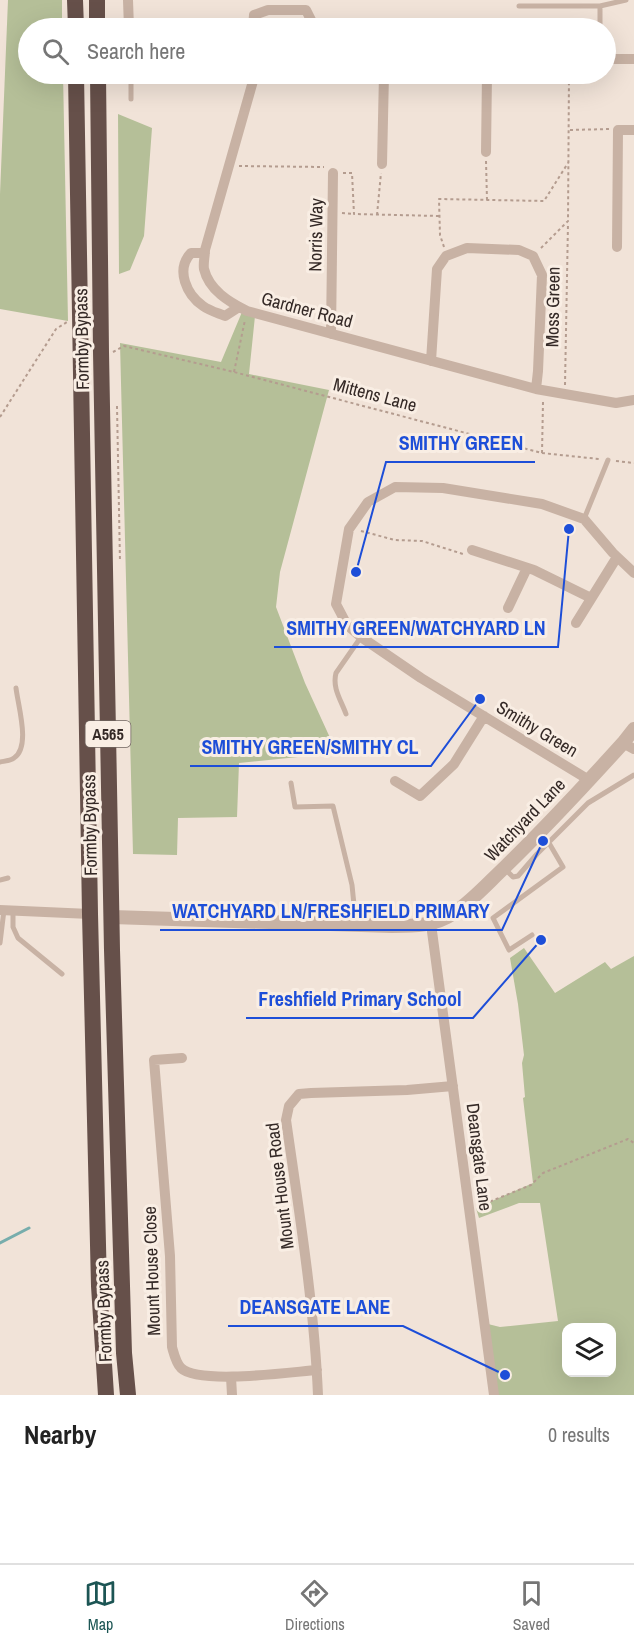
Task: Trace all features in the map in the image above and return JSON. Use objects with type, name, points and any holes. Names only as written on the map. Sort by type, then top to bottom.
[{"type":"highway","points":[[75,0],[76,18]]},
{"type":"highway","points":[[97,0],[97,18]]},
{"type":"highway","name":"Formby Bypass","points":[[76,84],[90,914],[99,1286],[106,1395]]},
{"type":"highway","name":"Formby Bypass","points":[[98,84],[112,917],[124,1341],[128,1395]]},
{"type":"street","points":[[128,0],[129,18]]},
{"type":"street","points":[[254,18],[254,15],[268,10],[306,10],[310,18]]},
{"type":"street","points":[[616,59],[634,59]]},
{"type":"street","name":"Gardner Road","points":[[252,84],[227,166],[205,253],[204,268],[210,285],[231,303],[243,309],[431,361],[540,389],[616,403],[634,409]]},
{"type":"street","points":[[382,164],[384,84]]},
{"type":"street","points":[[486,152],[487,84]]},
{"type":"street","points":[[617,247],[618,130],[634,130]]},
{"type":"street","name":"Norris Way","points":[[331,334],[333,173]]},
{"type":"street","points":[[431,361],[436,269],[446,256],[467,248],[519,250],[533,256],[542,275],[540,389]]},
{"type":"street","points":[[205,253],[191,253],[187,257],[183,275],[187,286],[203,306],[218,314],[225,316],[243,309]]},
{"type":"street","name":"Gardner Road","points":[[616,403],[634,400]]},
{"type":"street","name":"Smithy Green","points":[[584,519],[542,504],[443,488],[395,487],[368,502],[349,529],[336,604],[347,625],[361,637],[421,678],[589,780]]},
{"type":"street","points":[[584,519],[616,557],[634,573]]},
{"type":"street","points":[[472,550],[534,570],[591,598]]},
{"type":"street","points":[[576,622],[616,557]]},
{"type":"street","points":[[508,608],[527,568]]},
{"type":"street","points":[[395,781],[420,796],[454,764],[484,716]]},
{"type":"street","name":"Watchyard Lane","points":[[431,924],[453,914],[504,868],[589,780],[629,746],[634,729]]},
{"type":"street","points":[[5,910],[90,914]]},
{"type":"street","points":[[112,917],[357,925],[431,924]]},
{"type":"street","name":"Deansgate Lane","points":[[431,924],[494,1395]]},
{"type":"street","name":"Mount House Close","points":[[182,1058],[154,1060],[170,1256],[172,1347],[175,1358],[182,1369],[192,1374],[231,1377],[316,1370]]},
{"type":"street","name":"Mount House Road","points":[[318,1395],[304,1245],[286,1120],[289,1106],[299,1094],[453,1086]]},
{"type":"street","points":[[231,1377],[232,1395]]},
{"type":"lane","points":[[519,6],[600,6],[626,0]]},
{"type":"lane","points":[[600,6],[600,18]]},
{"type":"lane","points":[[130,84],[131,99]]},
{"type":"lane","points":[[584,519],[608,460]]},
{"type":"lane","points":[[346,714],[334,686],[334,679],[361,637]]},
{"type":"lane","points":[[0,762],[16,757],[21,748],[23,738],[16,688]]},
{"type":"lane","points":[[504,868],[513,877],[518,876],[588,803],[634,775]]},
{"type":"lane","points":[[291,783],[295,807],[333,806],[352,885],[357,925]]},
{"type":"lane","points":[[532,935],[509,950],[493,918],[563,867],[549,843]]},
{"type":"lane","points":[[0,880],[8,878]]},
{"type":"lane","points":[[0,943],[5,910]]},
{"type":"lane","points":[[5,910],[18,938],[62,974]]},
{"type":"path","name":"Moss Green","points":[[565,394],[569,84]]},
{"type":"path","points":[[568,130],[606,128],[618,130]]},
{"type":"path","points":[[486,152],[488,200]]},
{"type":"path","points":[[446,256],[441,235],[439,199],[544,201],[568,163]]},
{"type":"path","points":[[377,215],[382,164]]},
{"type":"path","points":[[533,256],[568,221]]},
{"type":"path","points":[[234,372],[243,309]]},
{"type":"path","points":[[0,417],[56,328],[68,321]]},
{"type":"path","name":"Mittens Lane","points":[[113,352],[124,346],[234,372],[542,453],[634,464]]},
{"type":"path","points":[[540,389],[542,453]]},
{"type":"path","points":[[349,529],[395,540],[422,541],[467,556],[472,550]]},
{"type":"path","points":[[468,1211],[531,1185],[543,1173],[628,1139],[634,1143]]},
{"type":"green space","points":[[8,0],[62,0],[62,18],[18,18],[18,84],[63,84],[68,321],[0,309],[0,194]]},
{"type":"green space","points":[[118,114],[152,128],[144,236],[130,270],[119,274]]},
{"type":"green space","points":[[242,312],[255,316],[249,374],[329,390],[280,572],[276,607],[305,683],[337,753],[239,763],[237,817],[178,818],[177,855],[133,854],[120,343],[221,362]]},
{"type":"green space","points":[[524,948],[555,993],[605,962],[611,969],[634,956],[634,1395],[498,1395],[488,1324],[500,1327],[558,1321],[540,1203],[519,1203],[479,1218],[476,1208],[533,1183],[523,1098],[525,1097],[522,1063],[524,1055],[510,958]]},
{"type":"waterway","points":[[0,1243],[29,1228]]},
{"type":"place","name":"SMITHY GREEN/WATCHYARD LN","points":[[569,529]]},
{"type":"place","name":"SMITHY GREEN","points":[[356,572]]},
{"type":"place","name":"SMITHY GREEN/SMITHY CL","points":[[480,699]]},
{"type":"place","name":"WATCHYARD LN/FRESHFIELD PRIMARY","points":[[543,841]]},
{"type":"place","name":"Freshfield Primary School","points":[[541,940]]},
{"type":"place","name":"DEANSGATE LANE","points":[[505,1375]]}]
